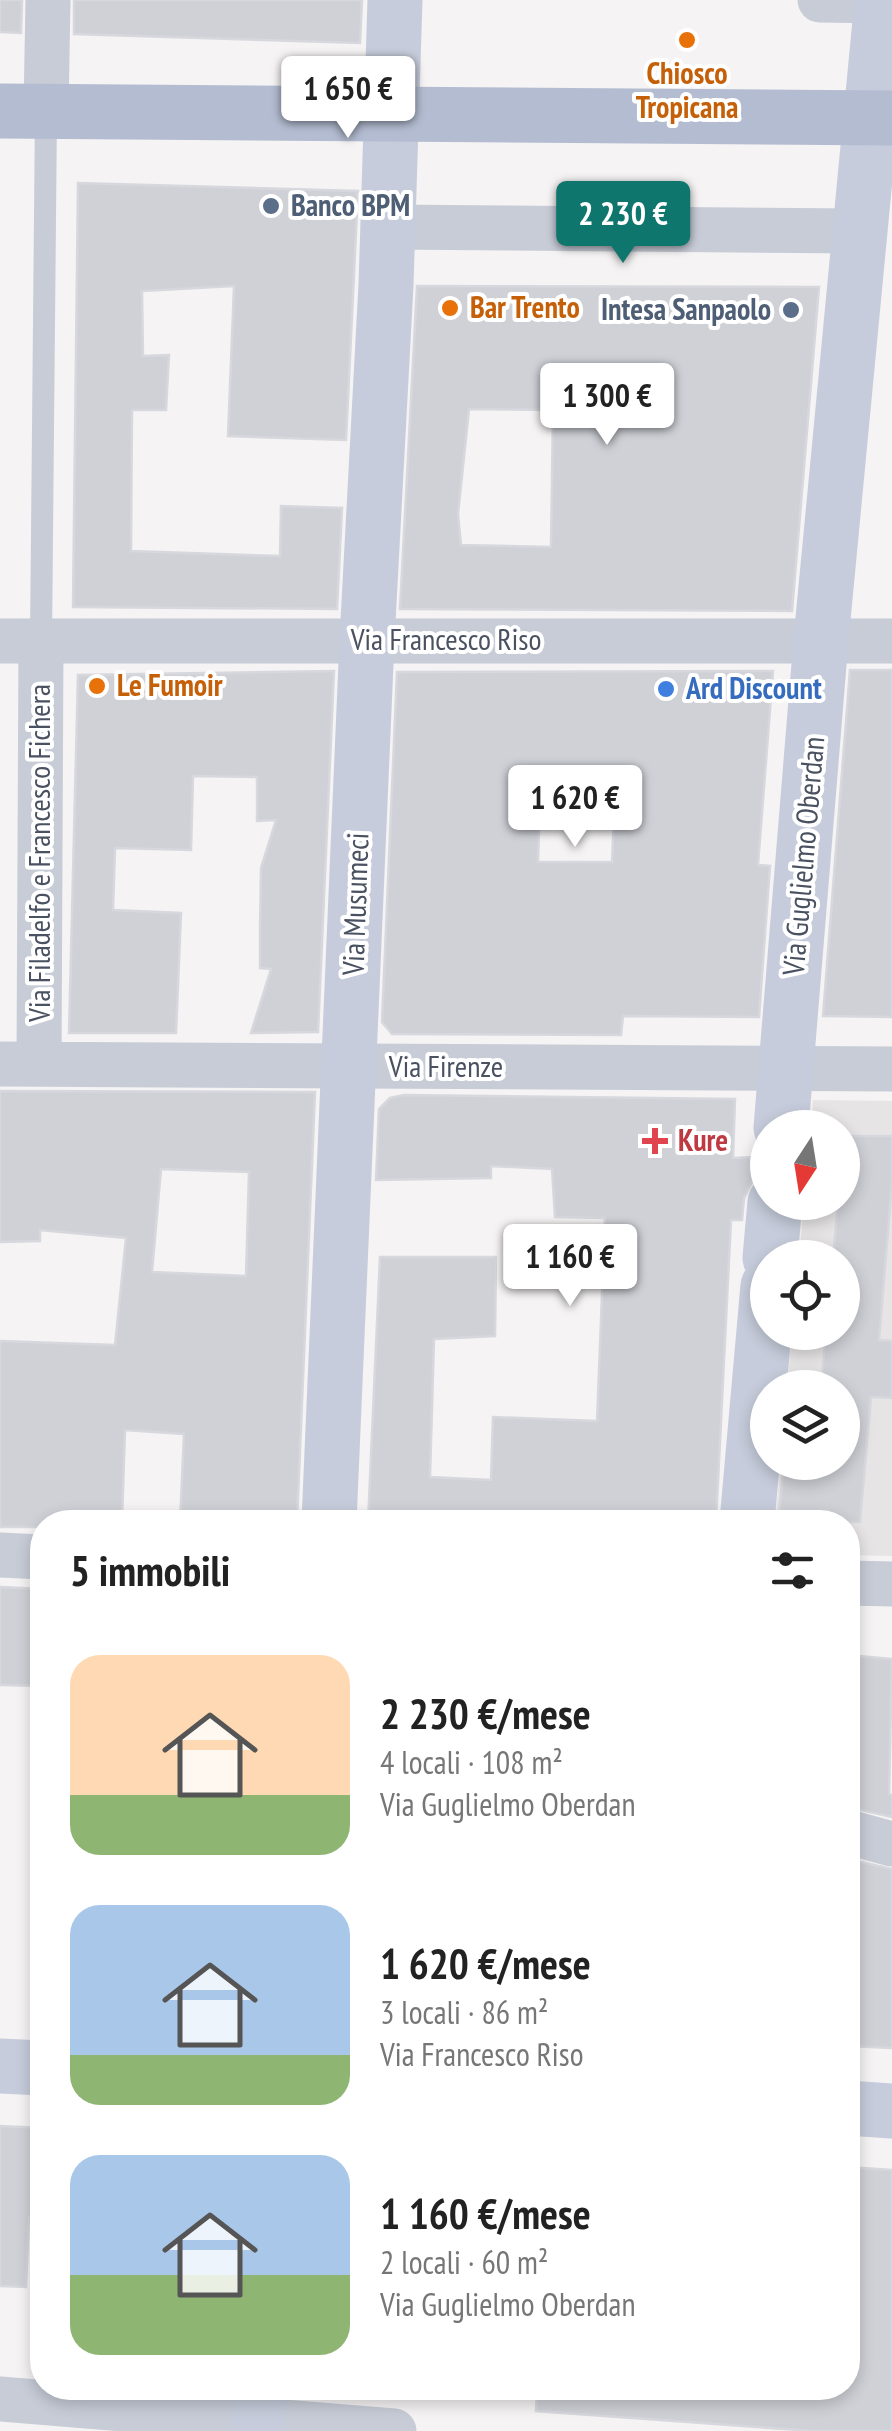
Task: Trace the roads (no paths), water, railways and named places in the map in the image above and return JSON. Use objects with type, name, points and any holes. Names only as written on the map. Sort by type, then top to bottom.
[{"type":"main road","points":[[23,111],[881,118]]},
{"type":"street","points":[[23,111],[48,0]]},
{"type":"street","name":"Via Musumeci","points":[[330,1510],[388,227],[376,114],[395,0]]},
{"type":"street","points":[[820,0],[882,1]]},
{"type":"street","name":"Via Guglielmo Oberdan","points":[[782,1110],[859,231],[881,118],[882,1]]},
{"type":"street","points":[[388,227],[859,231]]},
{"type":"street","name":"Via Francesco Riso","points":[[21,641],[892,641]]},
{"type":"street","name":"Via Filadelfo e Francesco Fichera","points":[[20,1064],[21,641]]},
{"type":"street","name":"Via Firenze","points":[[20,1064],[892,1069]]},
{"type":"street","points":[[748,1510],[762,1350]]},
{"type":"street","points":[[0,1555],[30,1556]]},
{"type":"street","points":[[860,1583],[892,1584]]},
{"type":"street","points":[[860,1835],[892,1844]]},
{"type":"street","points":[[0,2066],[30,2067]]},
{"type":"street","points":[[860,2109],[892,2110]]},
{"type":"street","points":[[0,2400],[258,2413],[394,2431]]},
{"type":"lane","points":[[21,641],[23,111]]},
{"type":"place","name":"Chiosco Tropicana","points":[[687,40]]},
{"type":"place","name":"Banco BPM","points":[[271,206]]},
{"type":"place","name":"Bar Trento","points":[[450,308]]},
{"type":"place","name":"Intesa Sanpaolo","points":[[791,310]]},
{"type":"place","name":"Le Fumoir","points":[[97,686]]},
{"type":"place","name":"Ard Discount","points":[[666,689]]},
{"type":"place","name":"Kure","points":[[655,1141]]}]
